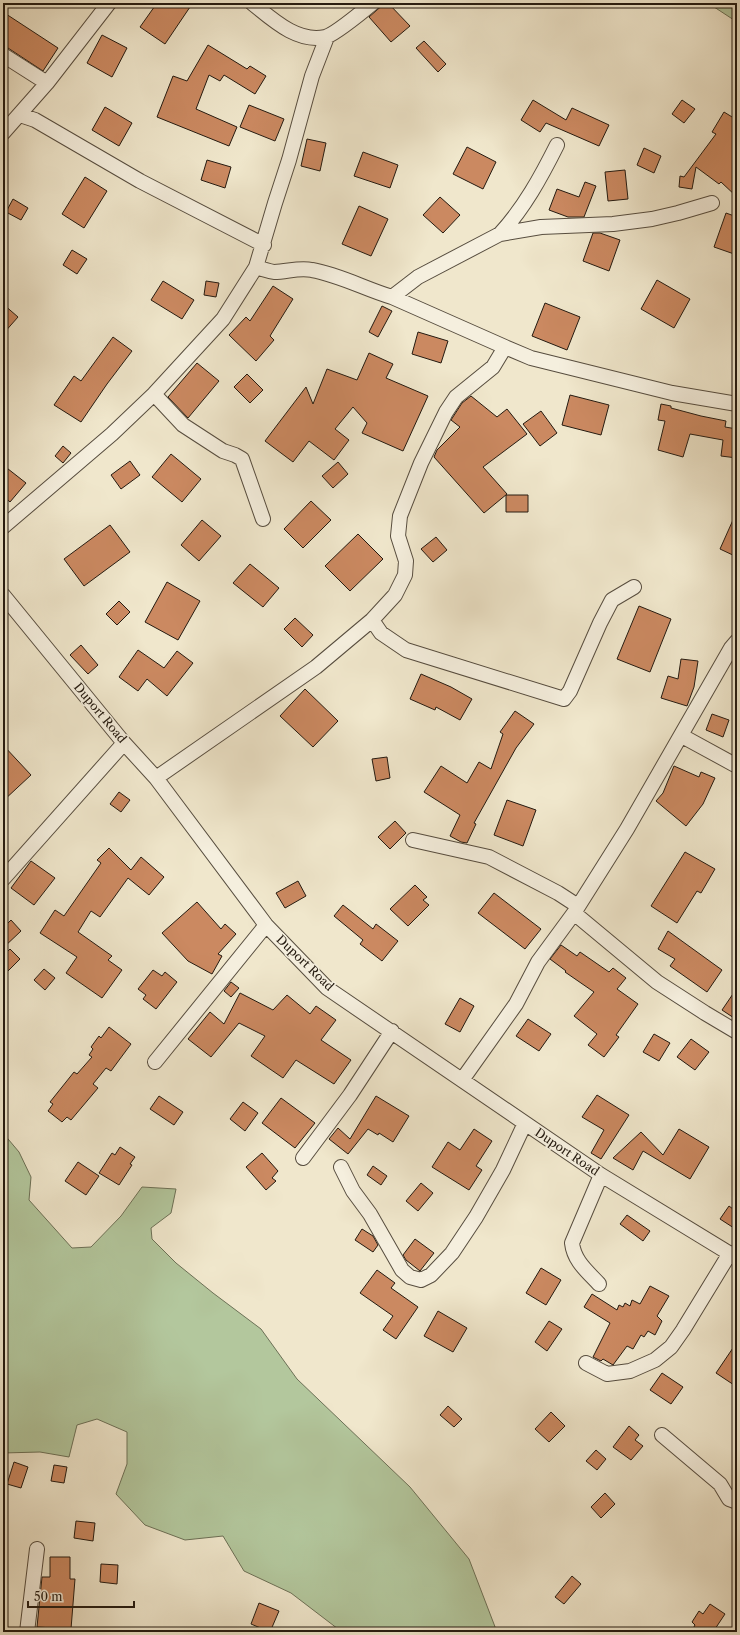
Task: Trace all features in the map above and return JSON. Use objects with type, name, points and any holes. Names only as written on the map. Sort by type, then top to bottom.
[{"type":"street","points":[[3,133],[47,83],[109,3]]},
{"type":"street","points":[[252,3],[280,26],[312,38],[326,37],[373,3]]},
{"type":"street","points":[[3,527],[67,474],[154,394],[223,319],[256,267],[289,160],[312,76],[326,37]]},
{"type":"street","points":[[3,55],[47,83]]},
{"type":"street","points":[[20,115],[35,120],[140,181],[264,245]]},
{"type":"street","points":[[500,234],[516,216],[544,170],[557,144]]},
{"type":"street","points":[[392,297],[418,277],[500,234],[541,228],[613,224],[652,219],[712,203]]},
{"type":"street","points":[[256,267],[274,272],[292,269],[311,270],[340,278],[392,297],[531,358],[672,393],[737,404]]},
{"type":"street","points":[[156,778],[316,667],[372,620],[395,595],[405,575],[406,561],[398,536],[400,516],[421,462],[443,418],[456,397],[492,367],[505,347]]},
{"type":"street","points":[[154,394],[183,425],[223,451],[242,459],[263,519]]},
{"type":"street","points":[[372,620],[381,633],[406,650],[564,699],[570,692],[600,623],[612,600],[634,587]]},
{"type":"street","name":"Duport Road","points":[[3,596],[124,743],[156,778],[266,925],[328,988],[601,1175],[734,1255]]},
{"type":"street","points":[[462,1080],[516,1004],[538,962],[576,909],[627,829],[682,736],[731,648],[737,641]]},
{"type":"street","points":[[682,736],[737,766]]},
{"type":"street","points":[[3,879],[124,743]]},
{"type":"street","points":[[413,840],[489,857],[558,893],[657,982],[705,1014],[737,1032]]},
{"type":"street","points":[[155,1062],[266,925]]},
{"type":"street","points":[[303,1158],[350,1096],[392,1032]]},
{"type":"street","points":[[341,1166],[353,1191],[370,1214],[402,1270],[410,1277],[421,1280],[431,1275],[452,1253],[476,1217],[503,1170],[525,1123]]},
{"type":"street","points":[[599,1284],[578,1261],[573,1252],[572,1243],[601,1175]]},
{"type":"street","points":[[586,1363],[607,1374],[630,1371],[655,1360],[671,1347],[734,1255]]},
{"type":"street","points":[[662,1435],[720,1484],[729,1499],[737,1502]]},
{"type":"street","points":[[27,1632],[37,1549]]},
{"type":"green space","points":[[708,3],[737,3],[737,22]]},
{"type":"green space","points":[[3,1133],[19,1152],[31,1177],[29,1200],[72,1248],[91,1247],[121,1216],[142,1187],[176,1189],[171,1213],[151,1228],[152,1239],[176,1263],[261,1329],[297,1379],[410,1487],[469,1559],[497,1632],[342,1632],[291,1593],[244,1571],[223,1536],[185,1540],[145,1525],[116,1494],[127,1464],[127,1432],[97,1419],[77,1425],[69,1457],[40,1452],[3,1453]]},
{"type":"building","points":[[157,3],[184,3],[190,7],[165,44],[140,27]]},
{"type":"building","points":[[385,3],[388,3],[410,26],[391,42],[369,17]]},
{"type":"building","points":[[3,12],[58,48],[43,71],[8,48],[3,47]]},
{"type":"building","points":[[102,35],[127,48],[112,77],[87,63]]},
{"type":"building","points":[[424,41],[446,64],[438,72],[416,48]]},
{"type":"building","points":[[208,45],[247,69],[250,66],[266,76],[255,94],[224,75],[220,81],[209,75],[196,109],[237,127],[229,146],[157,117],[173,76],[187,81]]},
{"type":"building","points":[[533,100],[566,120],[572,108],[609,125],[599,146],[546,123],[540,132],[521,120]]},
{"type":"building","points":[[682,100],[695,109],[684,123],[672,114]]},
{"type":"building","points":[[249,105],[284,119],[275,141],[240,127]]},
{"type":"building","points":[[105,107],[132,123],[119,146],[92,130]]},
{"type":"building","points":[[724,112],[737,120],[737,197],[721,182],[719,184],[696,167],[692,189],[679,187],[680,176],[684,177],[716,134],[712,132]]},
{"type":"building","points":[[307,139],[326,143],[320,171],[301,166]]},
{"type":"building","points":[[467,147],[496,162],[483,189],[453,174]]},
{"type":"building","points":[[644,148],[661,156],[654,173],[637,165]]},
{"type":"building","points":[[363,152],[398,165],[390,188],[354,176]]},
{"type":"building","points":[[207,160],[231,167],[225,188],[201,180]]},
{"type":"building","points":[[625,170],[628,199],[608,201],[605,172]]},
{"type":"building","points":[[85,177],[107,191],[84,228],[62,214]]},
{"type":"building","points":[[585,182],[596,186],[584,217],[568,217],[549,210],[557,189],[579,197]]},
{"type":"building","points":[[440,197],[460,215],[443,233],[423,215]]},
{"type":"building","points":[[13,199],[28,208],[21,220],[6,212]]},
{"type":"building","points":[[359,206],[388,219],[371,256],[342,244]]},
{"type":"building","points":[[726,213],[737,217],[737,255],[714,247]]},
{"type":"building","points":[[593,233],[600,233],[620,240],[609,271],[583,261]]},
{"type":"building","points":[[72,250],[87,259],[77,274],[63,265]]},
{"type":"building","points":[[657,280],[690,299],[674,328],[641,309]]},
{"type":"building","points":[[163,281],[194,300],[182,319],[151,300]]},
{"type":"building","points":[[206,281],[219,283],[216,297],[204,295]]},
{"type":"building","points":[[273,286],[293,299],[270,336],[274,340],[256,361],[229,335],[246,317],[250,321]]},
{"type":"building","points":[[545,303],[580,317],[567,350],[532,336]]},
{"type":"building","points":[[3,304],[18,317],[3,334]]},
{"type":"building","points":[[382,306],[392,311],[378,337],[369,332]]},
{"type":"building","points":[[418,332],[448,341],[441,363],[412,354]]},
{"type":"building","points":[[113,337],[132,351],[81,422],[54,405],[74,376],[81,381]]},
{"type":"building","points":[[369,353],[393,364],[386,378],[428,396],[403,451],[362,433],[367,423],[353,407],[335,429],[349,440],[334,460],[309,441],[293,462],[265,441],[306,387],[313,404],[327,369],[357,380]]},
{"type":"building","points":[[197,363],[219,381],[188,418],[168,397]]},
{"type":"building","points":[[247,374],[263,390],[250,403],[234,387]]},
{"type":"building","points":[[570,395],[609,405],[601,435],[562,425]]},
{"type":"building","points":[[471,396],[497,417],[507,409],[527,434],[483,467],[507,494],[484,513],[434,457],[437,450],[460,427],[451,420],[462,403]]},
{"type":"building","points":[[661,404],[701,416],[726,421],[725,427],[737,429],[737,458],[721,456],[723,440],[690,434],[683,457],[658,450],[665,421],[658,420]]},
{"type":"building","points":[[541,411],[557,433],[540,446],[523,424]]},
{"type":"building","points":[[63,446],[71,453],[63,463],[55,456]]},
{"type":"building","points":[[171,454],[201,479],[182,502],[152,477]]},
{"type":"building","points":[[130,461],[140,475],[121,489],[111,475]]},
{"type":"building","points":[[338,462],[348,474],[333,488],[322,476]]},
{"type":"building","points":[[3,465],[26,483],[10,502],[3,496]]},
{"type":"building","points":[[506,495],[528,495],[528,512],[506,512]]},
{"type":"building","points":[[311,501],[331,520],[303,548],[284,529]]},
{"type":"building","points":[[737,511],[737,557],[720,549]]},
{"type":"building","points":[[202,520],[221,536],[199,561],[181,545]]},
{"type":"building","points":[[110,525],[130,552],[84,586],[64,559]]},
{"type":"building","points":[[358,534],[383,559],[350,591],[325,566]]},
{"type":"building","points":[[436,537],[447,550],[433,562],[421,549]]},
{"type":"building","points":[[250,564],[279,588],[263,607],[233,583]]},
{"type":"building","points":[[167,582],[200,601],[178,640],[145,622]]},
{"type":"building","points":[[119,601],[130,612],[117,625],[106,614]]},
{"type":"building","points":[[639,606],[671,619],[650,672],[617,659]]},
{"type":"building","points":[[295,618],[313,635],[302,647],[284,629]]},
{"type":"building","points":[[81,645],[98,665],[88,674],[70,655]]},
{"type":"building","points":[[138,650],[164,668],[177,651],[193,663],[167,696],[147,679],[138,691],[119,677]]},
{"type":"building","points":[[681,659],[698,661],[694,687],[687,706],[661,698],[668,676],[678,679]]},
{"type":"building","points":[[421,674],[451,687],[472,699],[460,720],[436,707],[435,710],[410,699]]},
{"type":"building","points":[[305,689],[338,721],[313,747],[280,716]]},
{"type":"building","points":[[515,711],[534,724],[516,748],[474,823],[476,824],[467,843],[461,842],[450,836],[460,815],[424,792],[441,766],[467,783],[479,762],[491,769],[503,734],[500,732]]},
{"type":"building","points":[[712,714],[729,720],[723,737],[706,730]]},
{"type":"building","points":[[3,745],[31,775],[3,801]]},
{"type":"building","points":[[387,757],[390,778],[376,781],[372,759]]},
{"type":"building","points":[[674,766],[699,777],[701,772],[715,778],[703,804],[686,826],[656,801],[663,793]]},
{"type":"building","points":[[119,792],[130,800],[121,812],[110,804]]},
{"type":"building","points":[[507,800],[536,810],[523,846],[494,835]]},
{"type":"building","points":[[395,821],[406,833],[390,849],[378,837]]},
{"type":"building","points":[[109,848],[131,870],[141,857],[164,877],[149,895],[128,878],[100,917],[91,911],[78,932],[112,956],[108,960],[122,970],[102,998],[66,973],[77,957],[40,933],[55,910],[64,916],[101,863],[97,860]]},
{"type":"building","points":[[685,852],[715,869],[701,893],[697,891],[677,923],[651,906]]},
{"type":"building","points":[[31,861],[55,878],[34,905],[11,888]]},
{"type":"building","points":[[298,881],[306,896],[285,908],[276,893]]},
{"type":"building","points":[[415,885],[427,897],[423,900],[429,905],[408,926],[390,909]]},
{"type":"building","points":[[494,893],[541,929],[525,949],[478,913]]},
{"type":"building","points":[[197,902],[221,929],[225,924],[236,934],[218,954],[222,956],[212,974],[188,961],[162,933]]},
{"type":"building","points":[[343,905],[373,929],[376,924],[398,941],[382,961],[360,944],[363,940],[334,916]]},
{"type":"building","points":[[11,920],[21,931],[3,948],[3,928]]},
{"type":"building","points":[[668,931],[722,970],[707,992],[670,966],[675,959],[658,949]]},
{"type":"building","points":[[561,945],[577,956],[580,952],[609,972],[613,968],[626,978],[617,989],[638,1004],[616,1035],[619,1037],[604,1057],[588,1045],[597,1034],[574,1016],[594,992],[565,972],[566,971],[550,959]]},
{"type":"building","points":[[10,949],[20,959],[3,976],[3,956]]},
{"type":"building","points":[[44,969],[55,978],[45,990],[34,980]]},
{"type":"building","points":[[153,970],[162,976],[165,972],[177,982],[156,1009],[143,999],[146,995],[138,989]]},
{"type":"building","points":[[231,982],[239,988],[231,997],[224,991]]},
{"type":"building","points":[[737,988],[737,1020],[722,1010]]},
{"type":"building","points":[[240,993],[273,1010],[287,995],[310,1014],[316,1006],[336,1020],[321,1040],[351,1060],[334,1084],[296,1060],[283,1078],[251,1056],[265,1036],[239,1023],[211,1057],[188,1039],[210,1012],[224,1024]]},
{"type":"building","points":[[460,998],[474,1006],[460,1032],[445,1024]]},
{"type":"building","points":[[528,1019],[551,1034],[539,1051],[516,1036]]},
{"type":"building","points":[[109,1027],[131,1044],[111,1071],[106,1068],[93,1084],[98,1088],[71,1120],[67,1117],[62,1122],[48,1111],[53,1104],[50,1102],[74,1072],[77,1074],[92,1057],[89,1055],[93,1049],[91,1047],[99,1036],[101,1038]]},
{"type":"building","points":[[654,1034],[670,1043],[659,1061],[643,1052]]},
{"type":"building","points":[[691,1039],[709,1052],[695,1070],[677,1057]]},
{"type":"building","points":[[597,1095],[629,1115],[601,1159],[591,1153],[604,1130],[582,1117]]},
{"type":"building","points":[[159,1096],[183,1112],[174,1125],[150,1109]]},
{"type":"building","points":[[376,1096],[409,1116],[393,1142],[379,1133],[378,1135],[368,1129],[348,1154],[329,1139],[338,1128],[350,1139]]},
{"type":"building","points":[[281,1098],[315,1123],[295,1148],[262,1123]]},
{"type":"building","points":[[243,1102],[258,1113],[245,1131],[230,1119]]},
{"type":"building","points":[[474,1129],[492,1141],[476,1166],[482,1170],[469,1190],[432,1167],[448,1142],[460,1150]]},
{"type":"building","points":[[679,1129],[709,1147],[690,1179],[643,1151],[633,1170],[613,1158],[641,1132],[663,1155]]},
{"type":"building","points":[[120,1147],[135,1157],[130,1164],[132,1165],[119,1185],[99,1173],[112,1153],[115,1155]]},
{"type":"building","points":[[262,1153],[278,1171],[272,1178],[276,1181],[266,1190],[246,1167]]},
{"type":"building","points":[[78,1162],[99,1176],[86,1195],[65,1181]]},
{"type":"building","points":[[373,1166],[387,1176],[381,1185],[367,1175]]},
{"type":"building","points":[[421,1183],[433,1193],[418,1211],[406,1201]]},
{"type":"building","points":[[729,1206],[737,1212],[737,1230],[720,1219]]},
{"type":"building","points":[[627,1215],[650,1231],[643,1241],[620,1224]]},
{"type":"building","points":[[362,1229],[373,1236],[378,1245],[373,1252],[355,1240]]},
{"type":"building","points":[[415,1239],[434,1253],[420,1271],[406,1260],[403,1255]]},
{"type":"building","points":[[541,1268],[561,1280],[546,1305],[526,1293]]},
{"type":"building","points":[[377,1270],[395,1283],[391,1288],[418,1307],[396,1339],[383,1330],[393,1316],[360,1293]]},
{"type":"building","points":[[650,1286],[669,1296],[657,1316],[662,1321],[655,1335],[648,1331],[644,1337],[641,1335],[633,1349],[627,1346],[613,1365],[603,1359],[601,1361],[593,1357],[610,1323],[584,1307],[592,1294],[617,1310],[619,1305],[623,1307],[625,1303],[630,1306],[632,1300],[640,1304]]},
{"type":"building","points":[[438,1311],[467,1328],[453,1352],[424,1336]]},
{"type":"building","points":[[549,1321],[562,1329],[547,1351],[535,1342]]},
{"type":"building","points":[[737,1342],[737,1387],[716,1373]]},
{"type":"building","points":[[662,1373],[683,1387],[671,1404],[650,1390]]},
{"type":"building","points":[[448,1406],[462,1419],[454,1427],[440,1415]]},
{"type":"building","points":[[551,1412],[565,1426],[549,1442],[535,1429]]},
{"type":"building","points":[[629,1426],[639,1435],[635,1440],[643,1446],[631,1460],[613,1447]]},
{"type":"building","points":[[596,1450],[606,1459],[597,1470],[586,1461]]},
{"type":"building","points":[[14,1462],[28,1467],[21,1488],[7,1484]]},
{"type":"building","points":[[54,1465],[67,1467],[64,1483],[51,1481]]},
{"type":"building","points":[[605,1493],[615,1504],[601,1518],[591,1507]]},
{"type":"building","points":[[76,1521],[95,1523],[93,1541],[74,1538]]},
{"type":"building","points":[[50,1557],[70,1557],[70,1579],[75,1579],[71,1629],[37,1627],[42,1577],[50,1577]]},
{"type":"building","points":[[101,1564],[118,1565],[117,1584],[100,1582]]},
{"type":"building","points":[[572,1576],[581,1584],[564,1604],[555,1597]]},
{"type":"building","points":[[259,1603],[279,1611],[270,1632],[251,1624]]},
{"type":"building","points":[[710,1604],[725,1614],[713,1632],[691,1632],[695,1625],[692,1622],[699,1611],[703,1614]]}]
